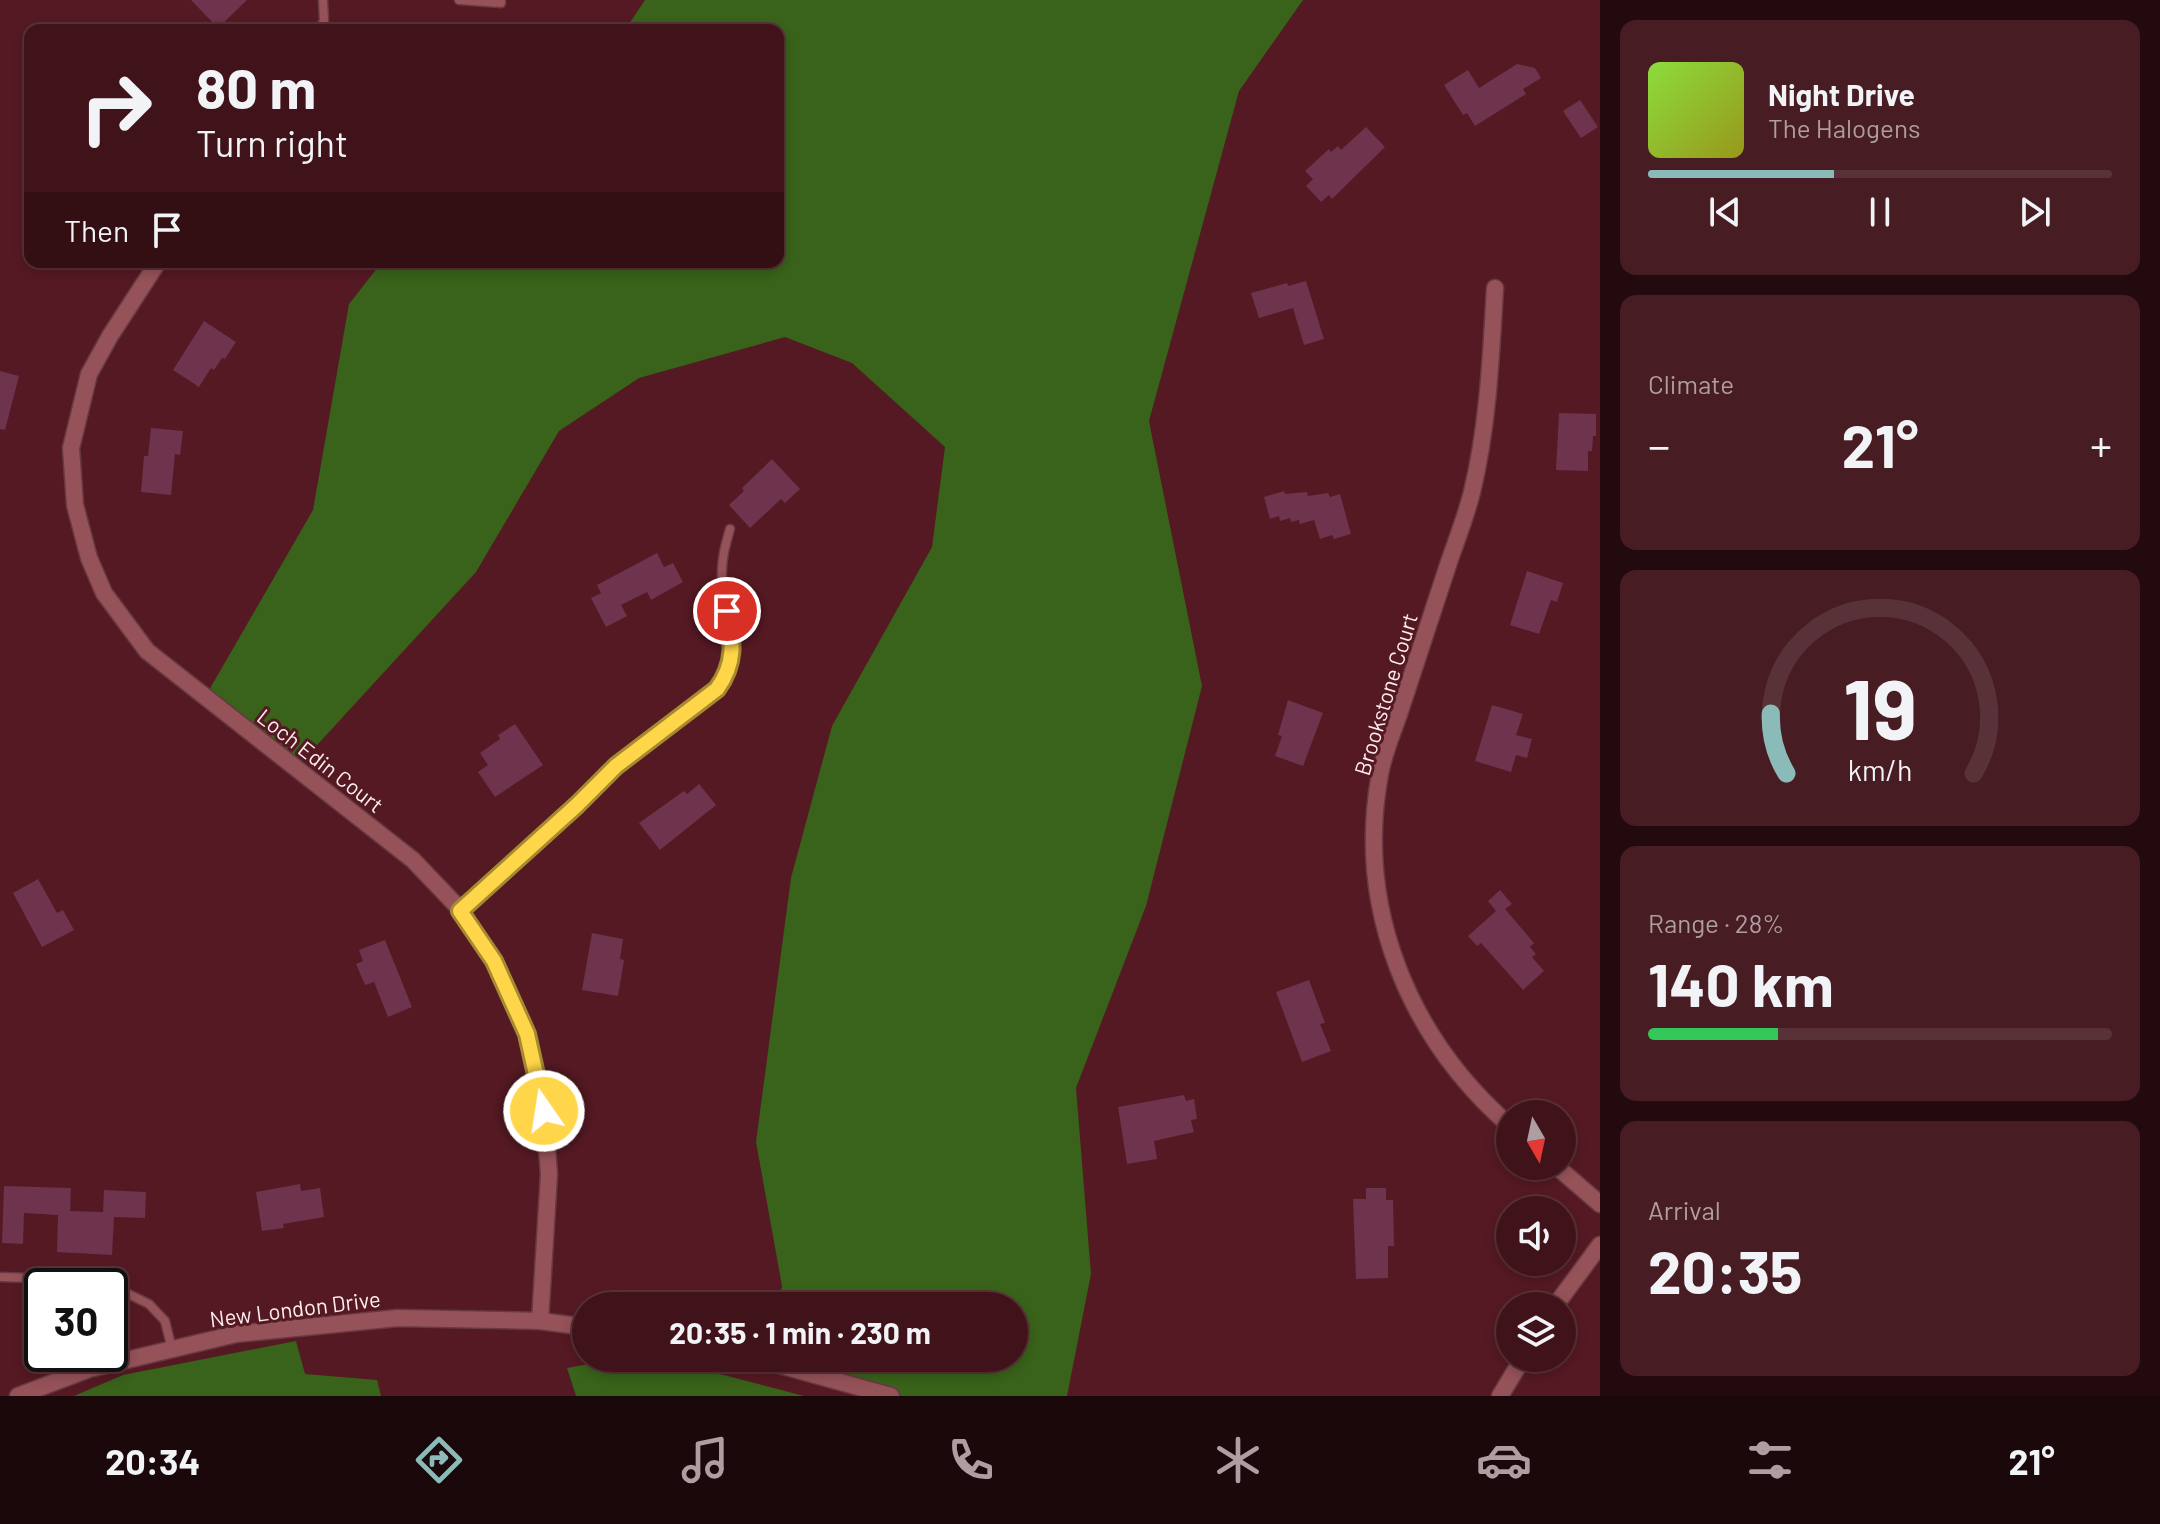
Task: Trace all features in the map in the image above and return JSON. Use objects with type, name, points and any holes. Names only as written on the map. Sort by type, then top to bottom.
[{"type":"street","name":"Loch Edin Court","points":[[154,268],[89,374],[71,448],[75,505],[89,558],[104,593],[147,651],[413,860],[460,911],[494,961],[527,1034],[544,1111],[549,1174],[540,1321]]},
{"type":"street","name":"Brookstone Court","points":[[1495,288],[1488,398],[1472,493],[1380,773],[1374,833],[1376,890],[1384,932],[1399,976],[1419,1017],[1446,1058],[1496,1114]]},
{"type":"street","points":[[1572,1180],[1600,1204]]},
{"type":"street","points":[[1565,1292],[1600,1245]]},
{"type":"street","name":"New London Drive","points":[[18,1396],[89,1369],[236,1334],[398,1318],[540,1321],[572,1325]]},
{"type":"street","points":[[804,1372],[891,1396]]},
{"type":"street","points":[[1500,1396],[1515,1372]]},
{"type":"lane","points":[[322,24],[323,0]]},
{"type":"lane","points":[[459,0],[501,3],[501,0]]},
{"type":"lane","points":[[460,911],[616,766],[717,689],[727,676],[733,655],[722,582],[722,558],[730,529]]},
{"type":"lane","points":[[0,1277],[96,1280],[118,1289],[149,1304],[165,1321],[172,1349]]},
{"type":"green space","points":[[645,0],[1303,0],[1239,91],[1149,421],[1202,686],[1146,906],[1076,1088],[1091,1274],[1067,1396],[891,1396],[810,1372],[1028,1372],[1028,1292],[780,1292],[782,1286],[756,1142],[791,878],[832,726],[932,547],[945,447],[852,363],[785,337],[639,378],[559,431],[476,572],[296,768],[205,697],[313,510],[349,304],[377,268],[784,268],[784,24],[629,24]]},
{"type":"green space","points":[[296,1341],[305,1374],[377,1380],[381,1396],[74,1396],[123,1375]]},
{"type":"green space","points":[[572,1367],[572,1372],[706,1372],[804,1396],[576,1396],[567,1368]]},
{"type":"building","points":[[191,0],[247,0],[222,24],[214,24]]},
{"type":"building","points":[[1517,64],[1535,68],[1541,78],[1523,89],[1526,94],[1475,126],[1467,113],[1463,115],[1444,85],[1468,70],[1479,88]]},
{"type":"building","points":[[1580,100],[1598,127],[1581,138],[1563,111]]},
{"type":"building","points":[[1366,127],[1385,147],[1332,199],[1329,195],[1321,202],[1306,186],[1313,179],[1305,171],[1329,149],[1331,152],[1338,146],[1341,150]]},
{"type":"building","points":[[1306,281],[1324,339],[1304,345],[1293,308],[1259,318],[1251,293]]},
{"type":"building","points":[[204,321],[236,342],[225,359],[222,358],[214,370],[211,368],[199,387],[173,370]]},
{"type":"building","points":[[0,371],[19,376],[5,430],[0,429]]},
{"type":"building","points":[[1559,413],[1596,414],[1596,436],[1593,436],[1592,451],[1588,451],[1588,471],[1556,470]]},
{"type":"building","points":[[151,428],[183,431],[180,455],[175,454],[171,495],[141,492],[144,456],[148,456]]},
{"type":"building","points":[[772,459],[800,489],[785,503],[781,499],[750,528],[729,505]]},
{"type":"building","points":[[1284,491],[1285,494],[1307,492],[1308,496],[1340,494],[1351,534],[1320,539],[1314,520],[1300,524],[1299,520],[1291,522],[1290,518],[1280,521],[1279,516],[1270,519],[1264,497]]},
{"type":"building","points":[[657,553],[664,567],[673,563],[683,582],[651,600],[647,592],[621,605],[627,616],[606,627],[591,598],[601,593],[597,585]]},
{"type":"building","points":[[1527,571],[1563,583],[1557,602],[1551,600],[1539,634],[1510,625]]},
{"type":"building","points":[[1288,700],[1323,713],[1303,766],[1275,756]]},
{"type":"building","points":[[1492,705],[1523,714],[1516,735],[1532,739],[1527,758],[1516,755],[1511,772],[1475,761]]},
{"type":"building","points":[[515,724],[543,765],[495,797],[478,772],[488,765],[480,753]]},
{"type":"building","points":[[699,784],[716,805],[660,850],[639,823]]},
{"type":"building","points":[[38,879],[57,913],[63,910],[74,930],[42,947],[13,893]]},
{"type":"building","points":[[1500,890],[1512,904],[1505,909],[1534,943],[1530,947],[1536,954],[1532,957],[1544,971],[1523,990],[1481,943],[1477,946],[1468,936],[1496,911],[1488,901]]},
{"type":"building","points":[[592,933],[623,939],[620,959],[624,960],[618,996],[582,990]]},
{"type":"building","points":[[385,940],[412,1007],[388,1017],[374,982],[365,985],[356,964],[363,961],[359,950]]},
{"type":"building","points":[[1309,980],[1325,1023],[1320,1024],[1331,1051],[1302,1062],[1276,992]]},
{"type":"building","points":[[1184,1095],[1186,1101],[1194,1099],[1197,1119],[1191,1120],[1194,1132],[1154,1141],[1157,1159],[1127,1164],[1118,1107]]},
{"type":"building","points":[[300,1184],[301,1191],[320,1188],[324,1217],[262,1231],[256,1192]]},
{"type":"building","points":[[4,1186],[71,1188],[70,1211],[103,1212],[104,1190],[146,1192],[145,1218],[114,1217],[112,1255],[57,1252],[58,1215],[24,1213],[23,1244],[2,1243]]},
{"type":"building","points":[[1366,1188],[1386,1188],[1386,1200],[1393,1200],[1394,1246],[1388,1246],[1388,1278],[1356,1279],[1353,1199],[1366,1199]]},
{"type":"route","points":[[544,1111],[527,1034],[494,961],[460,911],[616,766],[717,689],[727,676],[733,655],[727,611]]}]
